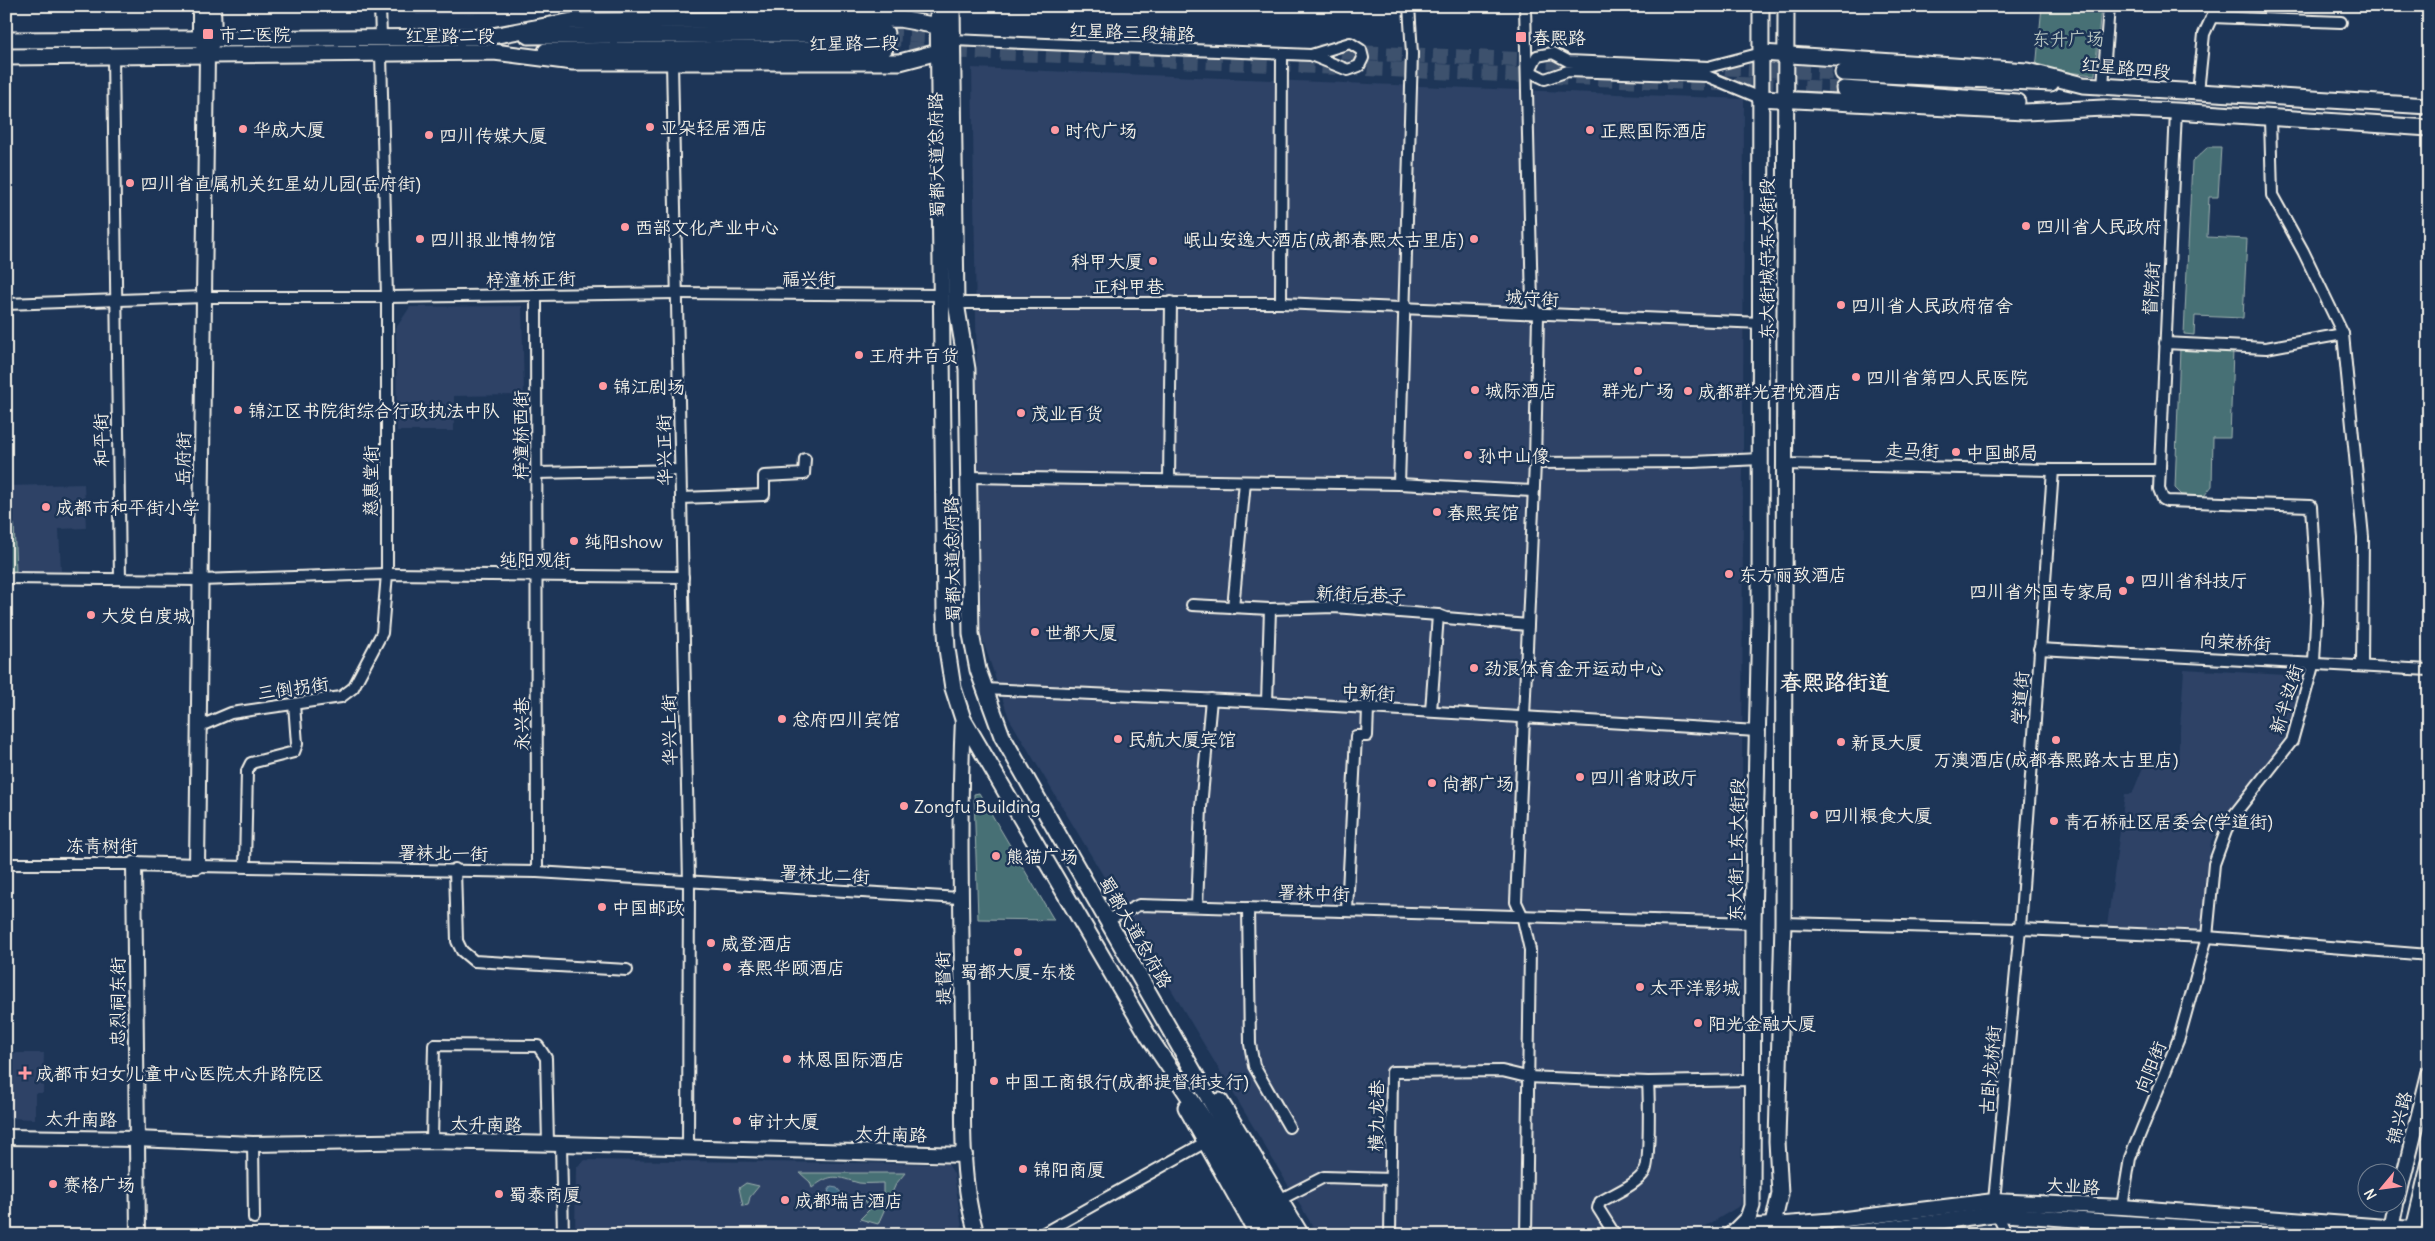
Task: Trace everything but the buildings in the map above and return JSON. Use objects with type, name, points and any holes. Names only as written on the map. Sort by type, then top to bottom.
[{"type":"main road","points":[[200,6],[207,38]]},
{"type":"main road","points":[[207,54],[207,38],[213,6]]},
{"type":"main road","name":"蜀都大道总府路","points":[[938,6],[947,649],[953,688],[963,718],[1149,1037],[1204,1143],[1258,1235]]},
{"type":"main road","name":"蜀都大道总府路","points":[[952,6],[956,303],[967,370],[971,634],[984,689],[1002,736],[1170,1028],[1286,1235]]},
{"type":"main road","name":"东大街城守东大街段","points":[[1761,6],[1761,459]]},
{"type":"main road","name":"东大街城守东大街段","points":[[1784,464],[1786,6]]},
{"type":"main road","name":"红星路二段","points":[[6,40],[486,36],[572,21],[680,13],[899,19],[938,26]]},
{"type":"main road","points":[[938,26],[953,40]]},
{"type":"main road","points":[[486,36],[886,41],[494,52]]},
{"type":"main road","name":"红星路二段","points":[[6,57],[494,52],[573,62],[900,62],[938,52],[953,40]]},
{"type":"main road","name":"红星路四段","points":[[1762,53],[2027,71],[2083,85],[2429,106]]},
{"type":"main road","name":"岳府街","points":[[197,866],[207,54]]},
{"type":"main road","points":[[1843,73],[2083,85]]},
{"type":"main road","points":[[1844,89],[2103,108],[2429,128]]},
{"type":"main road","points":[[1760,98],[1785,101],[2024,112],[2103,108]]},
{"type":"main road","name":"东大街上东大街段","points":[[1732,1235],[1748,1218],[1752,1206],[1753,923],[1761,459]]},
{"type":"main road","points":[[1769,1229],[1780,1194],[1777,1141],[1783,923],[1784,464]]},
{"type":"main road","name":"提督街","points":[[963,718],[960,786],[960,898],[965,1155],[971,1218],[977,1235]]},
{"type":"main road","name":"冻青树街","points":[[134,864],[197,866]]},
{"type":"main road","name":"忠烈祠东街","points":[[134,864],[138,1235]]},
{"type":"main road","name":"蜀都大道总府路","points":[[1170,1028],[1233,1120],[1301,1235]]},
{"type":"main road","name":"蜀都大道总府路","points":[[1149,1037],[1212,1131],[1272,1235]]},
{"type":"main road","name":"锦兴路","points":[[2407,1164],[2429,1074]]},
{"type":"main road","name":"太升南路","points":[[6,1137],[136,1139],[253,1144],[432,1141],[688,1146],[965,1155]]},
{"type":"main road","points":[[1752,1140],[1758,1149],[1768,1149],[1777,1141]]},
{"type":"main road","points":[[2413,1232],[2429,1164]]},
{"type":"main road","name":"大业路","points":[[1732,1235],[1747,1228],[1769,1229],[1837,1220],[1996,1208],[2122,1207],[2413,1232]]},
{"type":"main road","name":"大业路","points":[[1837,1235],[1866,1233],[1996,1208],[2297,1235]]},
{"type":"main road","points":[[2390,1231],[2394,1214]]},
{"type":"street","points":[[380,6],[381,38]]},
{"type":"street","points":[[1399,484],[1412,54],[1410,6]]},
{"type":"street","points":[[1525,6],[1532,305],[1538,315],[1535,463],[1516,902],[1522,915],[1530,950],[1526,1235]]},
{"type":"street","points":[[2103,86],[2108,6]]},
{"type":"street","points":[[2198,92],[2204,34],[2217,6]]},
{"type":"street","points":[[2212,17],[2341,22]]},
{"type":"street","name":"红星路三段辅路","points":[[953,40],[1311,55]]},
{"type":"street","points":[[1760,98],[1707,76],[1568,72],[1545,79],[1534,73],[1531,68],[1537,56],[1547,53],[1568,61],[1708,68],[1762,53]]},
{"type":"street","name":"慈惠堂街","points":[[381,54],[386,297],[387,574]]},
{"type":"street","points":[[1281,303],[1282,54]]},
{"type":"street","name":"和平街","points":[[113,56],[120,579]]},
{"type":"street","name":"华兴正街","points":[[672,62],[682,577]]},
{"type":"street","name":"督院街","points":[[2176,111],[2159,489],[2163,499],[2167,501],[2311,506]]},
{"type":"street","points":[[2270,118],[2272,195],[2303,251],[2343,334],[2363,537],[2362,665]]},
{"type":"street","name":"福兴街","points":[[677,293],[942,295]]},
{"type":"street","name":"梓潼桥正街","points":[[6,304],[204,297],[386,297],[677,293]]},
{"type":"street","name":"梓潼桥西街","points":[[536,295],[537,576]]},
{"type":"street","points":[[1169,480],[1171,302]]},
{"type":"street","name":"正科甲巷","points":[[956,303],[1171,302],[1300,304]]},
{"type":"street","name":"城守街","points":[[1300,304],[1762,323]]},
{"type":"street","points":[[2165,343],[2266,348],[2343,334]]},
{"type":"street","points":[[681,498],[764,495],[764,476],[804,474],[805,459]]},
{"type":"street","points":[[1535,463],[1693,462],[1761,459]]},
{"type":"street","name":"走马街","points":[[1784,464],[2053,470],[2160,470]]},
{"type":"street","points":[[536,472],[680,470]]},
{"type":"street","name":"学道街","points":[[2020,929],[2053,470]]},
{"type":"street","points":[[969,477],[1399,484],[1533,491]]},
{"type":"street","points":[[1233,608],[1244,482]]},
{"type":"street","name":"新半边街","points":[[2207,938],[2214,864],[2230,820],[2292,741],[2314,662],[2318,602],[2311,506]]},
{"type":"street","name":"纯阳观街","points":[[6,578],[200,580],[387,574],[682,577]]},
{"type":"street","name":"三倒拐街","points":[[205,724],[232,713],[341,697],[353,688],[382,633],[387,574]]},
{"type":"street","name":"永兴巷","points":[[537,576],[537,872]]},
{"type":"street","name":"华兴上街","points":[[682,577],[688,883],[688,1146]]},
{"type":"street","name":"新街后巷子","points":[[1192,605],[1270,610],[1334,607],[1438,614],[1446,618],[1528,625]]},
{"type":"street","points":[[1267,702],[1270,610]]},
{"type":"street","points":[[1431,711],[1438,614]]},
{"type":"street","name":"向荣桥街","points":[[2040,649],[2314,662],[2429,670]]},
{"type":"street","name":"中新街","points":[[984,689],[1267,702],[1757,731]]},
{"type":"street","points":[[1197,906],[1201,807],[1211,699]]},
{"type":"street","points":[[245,866],[247,771],[251,763],[294,752],[297,744],[294,704]]},
{"type":"street","points":[[1347,910],[1356,736],[1367,736],[1368,708]]},
{"type":"street","name":"冻青树街","points":[[6,864],[134,864]]},
{"type":"street","name":"署袜北一街","points":[[197,866],[455,869],[537,872],[688,883]]},
{"type":"street","points":[[455,869],[457,941],[462,951],[474,961],[627,970]]},
{"type":"street","name":"署袜北二街","points":[[688,883],[960,898]]},
{"type":"street","name":"署袜中街","points":[[1108,920],[1139,905],[1753,923]]},
{"type":"street","points":[[1248,908],[1250,1044],[1254,1066],[1289,1127]]},
{"type":"street","points":[[1783,923],[2020,929],[2207,938],[2429,954]]},
{"type":"street","name":"古卧龙桥街","points":[[1996,1208],[2020,929]]},
{"type":"street","name":"向阳街","points":[[2122,1207],[2130,1158],[2179,1038],[2207,938]]},
{"type":"street","points":[[432,1141],[434,1045],[538,1046],[546,1058],[564,1235]]},
{"type":"street","name":"横九龙巷","points":[[1390,1235],[1392,1072],[1502,1072],[1527,1077]]},
{"type":"street","points":[[1527,1077],[1648,1082],[1752,1080]]},
{"type":"street","points":[[1614,1235],[1598,1208],[1600,1202],[1636,1181],[1645,1170],[1650,1107],[1648,1082]]},
{"type":"street","points":[[1040,1235],[1204,1143]]},
{"type":"street","points":[[253,1144],[254,1218]]},
{"type":"street","points":[[1280,1199],[1324,1177],[1391,1179]]},
{"type":"street","points":[[1996,1208],[2008,1235]]},
{"type":"street","points":[[2413,1232],[2429,1234]]},
{"type":"shaded area","points":[[406,6],[580,6],[581,10],[417,15]]},
{"type":"shaded area","points":[[972,68],[1744,99],[1741,1205],[1691,1235],[1318,1235],[1009,718],[981,635]]},
{"type":"shaded area","points":[[522,306],[524,395],[454,396],[454,431],[397,431],[396,328],[410,307]]},
{"type":"shaded area","name":"成都市和平街小学","points":[[84,484],[86,528],[59,529],[61,571],[6,572],[6,486]]},
{"type":"shaded area","points":[[2184,669],[2303,676],[2286,735],[2245,798],[2211,841],[2202,931],[2107,926],[2125,794],[2132,794],[2146,760],[2178,760]]},
{"type":"shaded area","name":"成都市妇女儿童中心医院太升路院区","points":[[6,1053],[44,1053],[43,1093],[35,1093],[35,1119],[6,1118]]},
{"type":"shaded area","points":[[584,1160],[948,1164],[954,1174],[963,1235],[575,1235],[576,1168]]},
{"type":"shaded area","points":[[831,1187],[837,1188],[846,1199],[846,1204],[837,1205],[828,1191]]},
{"type":"green space","name":"东升广场","points":[[2042,6],[2101,6],[2095,75],[2036,69]]},
{"type":"green space","points":[[2208,147],[2221,147],[2218,197],[2209,197],[2207,237],[2247,239],[2243,318],[2195,316],[2194,335],[2184,334],[2192,162]]},
{"type":"green space","points":[[2180,347],[2233,350],[2230,438],[2213,438],[2212,486],[2204,496],[2182,495],[2175,488]]},
{"type":"green space","points":[[6,524],[14,524],[16,571],[6,571]]},
{"type":"green space","name":"熊猫广场","points":[[979,793],[1054,920],[978,919],[974,794]]},
{"type":"green space","points":[[800,1173],[905,1173],[896,1184],[878,1224],[860,1219],[871,1208],[865,1201],[871,1196],[883,1195],[883,1183],[859,1183],[835,1177],[825,1180],[812,1188],[810,1182]]},
{"type":"green space","points":[[746,1183],[759,1186],[750,1197],[748,1205],[743,1206],[739,1188]]},
{"type":"tunnel","points":[[886,33],[950,36]]},
{"type":"tunnel","points":[[885,48],[1844,89]]},
{"type":"tunnel","points":[[1318,51],[1577,62]]},
{"type":"tunnel","points":[[1702,67],[1843,73]]},
{"type":"place","name":"市二医院","points":[[208,34]]},
{"type":"place","name":"春熙路","points":[[1521,37]]},
{"type":"place","name":"亚朵轻居酒店","points":[[650,127]]},
{"type":"place","name":"华成大厦","points":[[243,129]]},
{"type":"place","name":"时代广场","points":[[1055,130]]},
{"type":"place","name":"正熙国际酒店","points":[[1590,130]]},
{"type":"place","name":"四川传媒大厦","points":[[429,135]]},
{"type":"place","name":"四川省直属机关红星幼儿园(岳府街)","points":[[130,183]]},
{"type":"place","name":"四川省人民政府","points":[[2026,226]]},
{"type":"place","name":"西部文化产业中心","points":[[625,227]]},
{"type":"place","name":"四川报业博物馆","points":[[420,239]]},
{"type":"place","name":"岷山安逸大酒店(成都春熙太古里店)","points":[[1474,239]]},
{"type":"place","name":"科甲大厦","points":[[1153,261]]},
{"type":"place","name":"四川省人民政府宿舍","points":[[1841,305]]},
{"type":"place","name":"王府井百货","points":[[859,355]]},
{"type":"place","name":"群光广场","points":[[1638,371]]},
{"type":"place","name":"四川省第四人民医院","points":[[1856,377]]},
{"type":"place","name":"锦江剧场","points":[[603,386]]},
{"type":"place","name":"城际酒店","points":[[1475,390]]},
{"type":"place","name":"成都群光君悦酒店","points":[[1688,391]]},
{"type":"place","name":"锦江区书院街综合行政执法中队","points":[[238,410]]},
{"type":"place","name":"茂业百货","points":[[1021,413]]},
{"type":"place","name":"中国邮局","points":[[1956,452]]},
{"type":"place","name":"孙中山像","points":[[1468,455]]},
{"type":"place","name":"成都市和平街小学","points":[[46,507]]},
{"type":"place","name":"春熙宾馆","points":[[1437,512]]},
{"type":"place","name":"纯阳show","points":[[574,541]]},
{"type":"place","name":"东方丽致酒店","points":[[1729,574]]},
{"type":"place","name":"四川省科技厅","points":[[2130,580]]},
{"type":"place","name":"四川省外国专家局","points":[[2123,591]]},
{"type":"place","name":"大发白度城","points":[[91,615]]},
{"type":"place","name":"世都大厦","points":[[1035,632]]},
{"type":"place","name":"劲浪体育金开运动中心","points":[[1474,668]]},
{"type":"place","name":"总府四川宾馆","points":[[782,719]]},
{"type":"place","name":"民航大厦宾馆","points":[[1118,739]]},
{"type":"place","name":"万澳酒店(成都春熙路太古里店)","points":[[2056,740]]},
{"type":"place","name":"新良大厦","points":[[1841,742]]},
{"type":"place","name":"四川省财政厅","points":[[1580,777]]},
{"type":"place","name":"尚都广场","points":[[1432,783]]},
{"type":"place","name":"Zongfu Building","points":[[904,806]]},
{"type":"place","name":"四川粮食大厦","points":[[1814,815]]},
{"type":"place","name":"青石桥社区居委会(学道街)","points":[[2054,821]]},
{"type":"place","name":"熊猫广场","points":[[996,856]]},
{"type":"place","name":"中国邮政","points":[[602,907]]},
{"type":"place","name":"威登酒店","points":[[711,943]]},
{"type":"place","name":"蜀都大厦-东楼","points":[[1018,952]]},
{"type":"place","name":"春熙华颐酒店","points":[[727,967]]},
{"type":"place","name":"太平洋影城","points":[[1640,987]]},
{"type":"place","name":"阳光金融大厦","points":[[1698,1023]]},
{"type":"place","name":"林恩国际酒店","points":[[787,1059]]},
{"type":"place","name":"成都市妇女儿童中心医院太升路院区","points":[[25,1073]]},
{"type":"place","name":"中国工商银行(成都提督街支行)","points":[[994,1081]]},
{"type":"place","name":"审计大厦","points":[[737,1121]]},
{"type":"place","name":"锦阳商厦","points":[[1023,1169]]},
{"type":"place","name":"赛格广场","points":[[53,1184]]},
{"type":"place","name":"蜀泰商厦","points":[[499,1194]]},
{"type":"place","name":"成都瑞吉酒店","points":[[785,1200]]},
{"type":"district","name":"春熙路街道","points":[[1835,682]]}]
